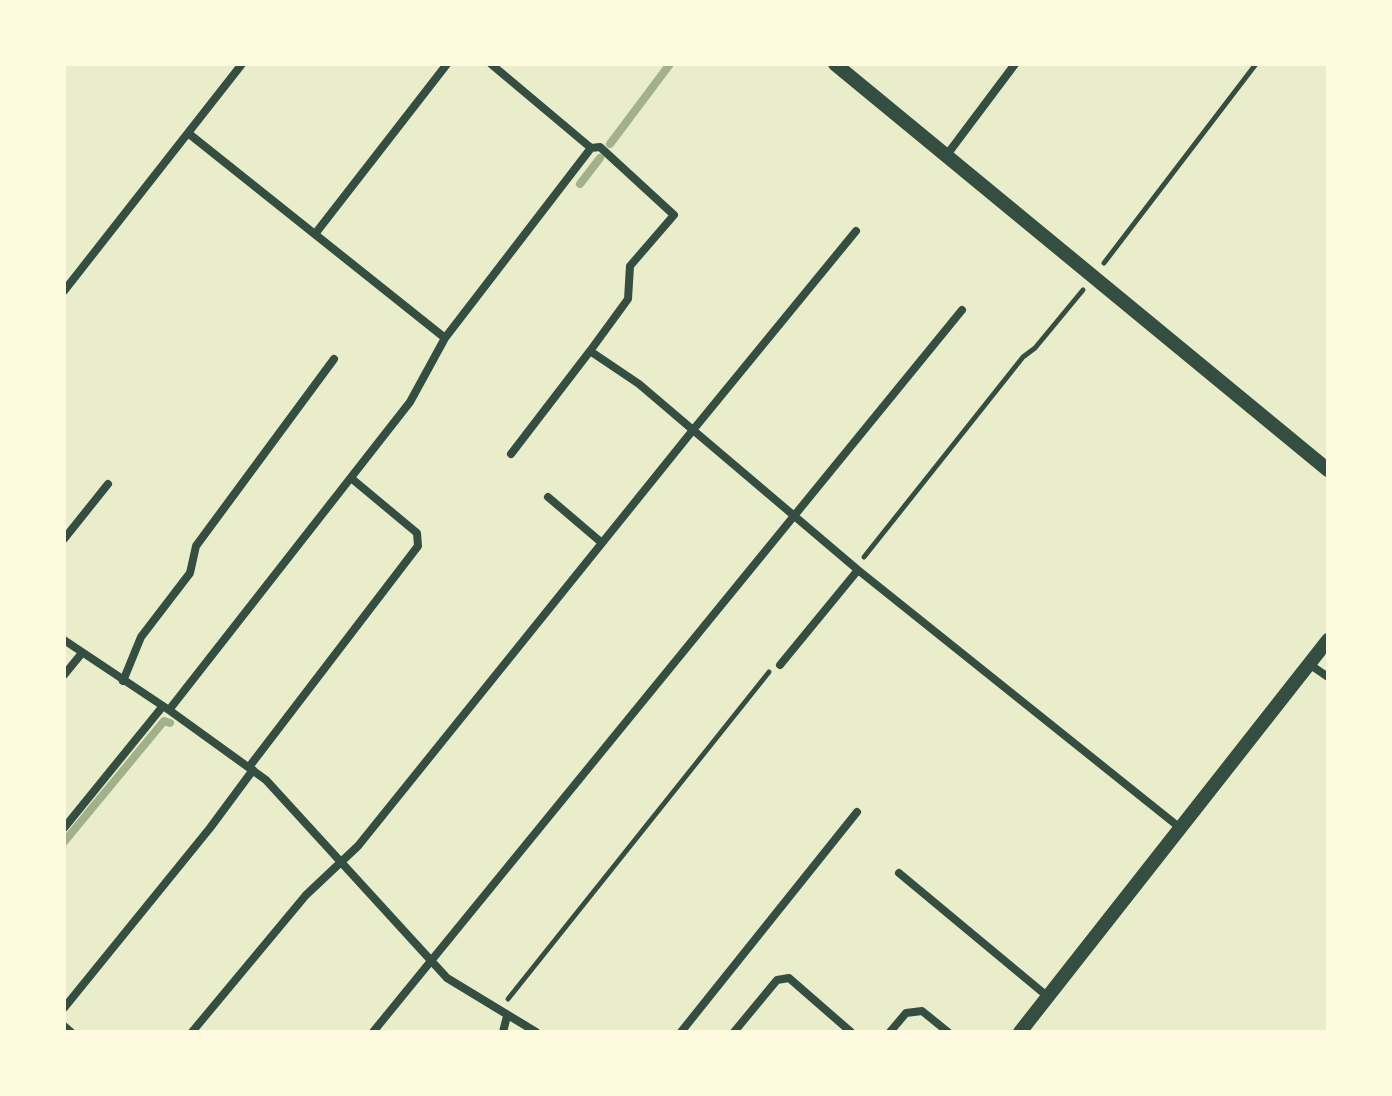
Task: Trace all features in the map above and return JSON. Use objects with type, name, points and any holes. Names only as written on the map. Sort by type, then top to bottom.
[{"type":"street","points":[[64,291],[242,64]]},
{"type":"street","points":[[315,234],[447,64]]},
{"type":"street","points":[[491,64],[591,148]]},
{"type":"street","points":[[835,64],[1328,470]]},
{"type":"street","points":[[946,156],[1015,64]]},
{"type":"street","points":[[188,133],[445,338]]},
{"type":"street","points":[[64,828],[166,708],[351,478],[410,402],[445,338],[591,148],[600,147],[674,215],[630,266],[628,299],[511,454]]},
{"type":"street","points":[[192,1032],[306,895],[358,846],[856,231]]},
{"type":"street","points":[[373,1032],[962,310]]},
{"type":"street","points":[[590,351],[639,384],[858,570],[1179,827]]},
{"type":"street","points":[[123,681],[141,637],[190,573],[196,546],[334,359]]},
{"type":"street","points":[[64,1008],[210,828],[418,546],[417,533],[351,478]]},
{"type":"street","points":[[64,539],[108,484]]},
{"type":"street","points":[[548,497],[602,543]]},
{"type":"street","points":[[780,665],[858,570]]},
{"type":"street","points":[[64,640],[251,769],[343,861],[447,978],[536,1032]]},
{"type":"street","points":[[1025,1030],[1047,996],[1328,640]]},
{"type":"street","points":[[64,675],[82,653]]},
{"type":"street","points":[[1309,664],[1328,677]]},
{"type":"street","points":[[681,1032],[857,812]]},
{"type":"street","points":[[899,873],[1047,996]]},
{"type":"street","points":[[734,1032],[777,980],[789,978],[851,1032]]},
{"type":"street","points":[[890,1032],[906,1013],[922,1011],[948,1032]]},
{"type":"street","points":[[503,1013],[503,1032]]},
{"type":"street","points":[[64,1026],[71,1032]]},
{"type":"path","points":[[1103,264],[1256,64]]},
{"type":"path","points":[[858,570],[862,560],[1023,357],[1035,348],[1084,289]]},
{"type":"path","points":[[503,1013],[768,674],[780,665]]},
{"type":"waterway","points":[[610,144],[670,64]]},
{"type":"waterway","points":[[580,184],[600,158]]},
{"type":"waterway","points":[[64,842],[164,721],[170,723]]}]
